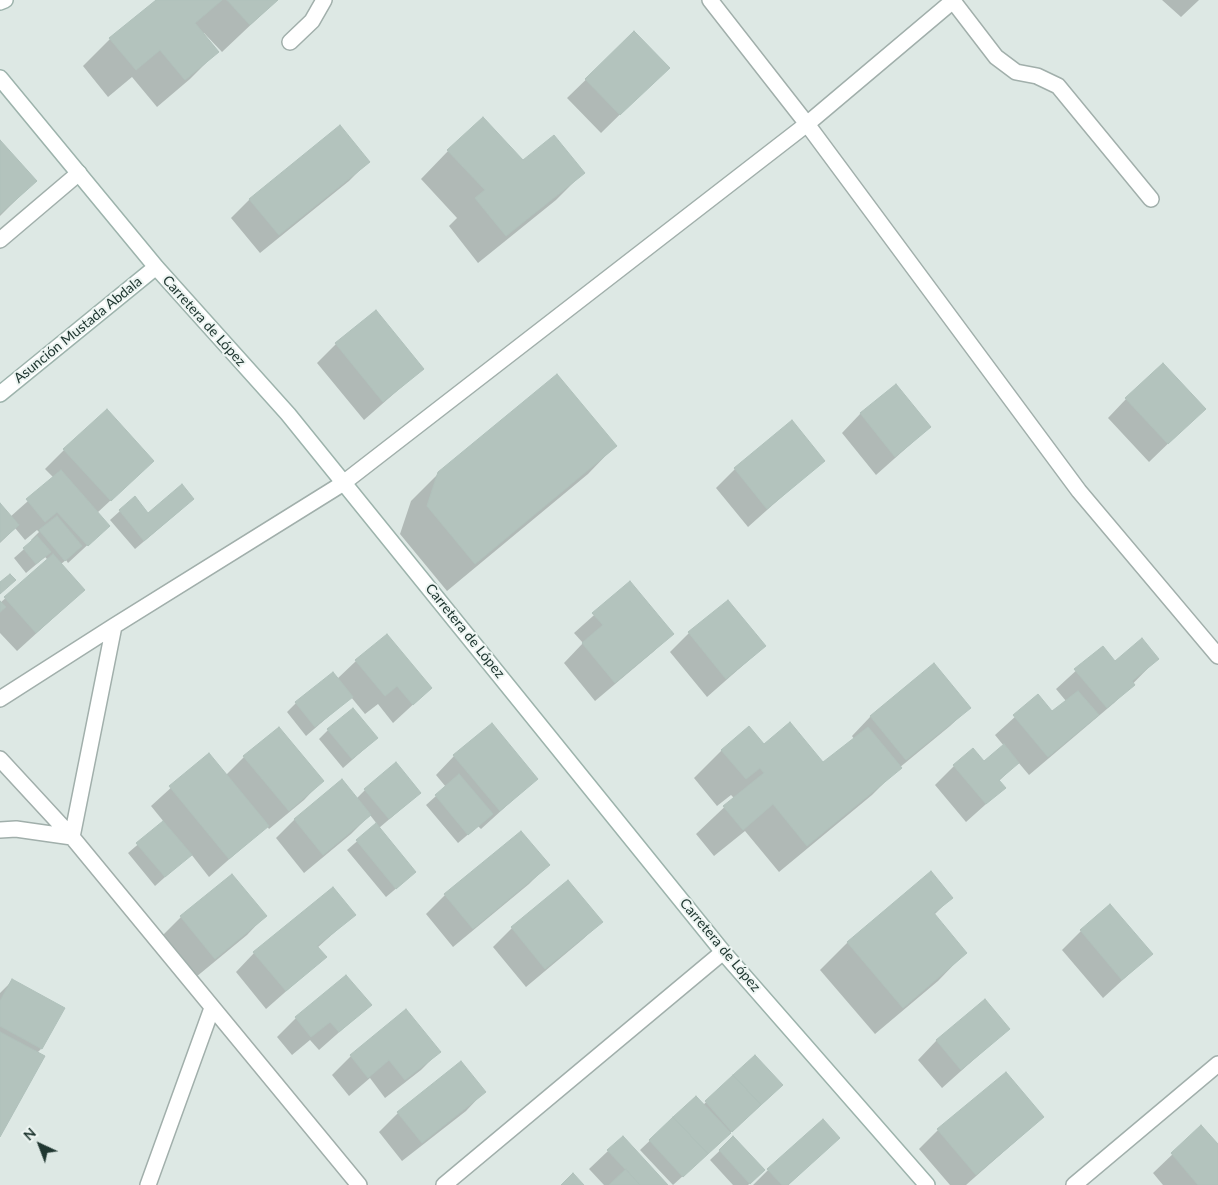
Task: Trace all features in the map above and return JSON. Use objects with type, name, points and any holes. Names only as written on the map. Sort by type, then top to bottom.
[{"type":"street","points":[[0,2],[5,0]]},
{"type":"street","points":[[290,42],[312,21],[324,0]]},
{"type":"street","points":[[710,0],[807,124],[1080,490],[1218,656]]},
{"type":"street","points":[[0,699],[342,484],[807,124],[953,1],[996,57],[1016,72],[1037,76],[1058,86],[1151,199]]},
{"type":"street","name":"Carretera de López","points":[[0,78],[156,266],[288,414],[342,484],[396,546],[724,952],[927,1185]]},
{"type":"street","points":[[0,240],[79,173]]},
{"type":"street","name":"Asunción Mustada Abdala","points":[[0,394],[156,266]]},
{"type":"street","points":[[72,838],[114,626]]},
{"type":"street","points":[[0,759],[72,838],[359,1185]]},
{"type":"street","points":[[0,830],[16,829],[72,838]]},
{"type":"street","points":[[444,1185],[724,952]]},
{"type":"street","points":[[148,1185],[212,1008]]},
{"type":"street","points":[[1074,1185],[1218,1064]]},
{"type":"building","points":[[156,0],[222,0],[195,23],[219,52],[185,80],[160,50],[136,70],[109,38]]},
{"type":"building","points":[[227,0],[278,0],[250,25]]},
{"type":"building","points":[[634,31],[670,68],[620,115],[585,79]]},
{"type":"building","points":[[483,117],[523,160],[554,135],[585,173],[506,236],[475,198],[485,190],[447,150]]},
{"type":"building","points":[[340,125],[370,162],[279,235],[249,199]]},
{"type":"building","points":[[0,140],[37,181],[0,214]]},
{"type":"building","points":[[376,310],[424,369],[383,402],[335,343]]},
{"type":"building","points":[[1163,363],[1206,409],[1168,444],[1125,398]]},
{"type":"building","points":[[557,374],[617,446],[475,564],[427,506],[438,472]]},
{"type":"building","points":[[896,384],[931,427],[895,457],[860,413]]},
{"type":"building","points":[[107,409],[154,461],[111,501],[63,449]]},
{"type":"building","points":[[792,420],[825,461],[767,509],[734,468]]},
{"type":"building","points":[[61,470],[110,526],[88,546],[57,512],[45,522],[26,499]]},
{"type":"building","points":[[182,484],[194,499],[144,541],[119,510],[135,496],[148,513]]},
{"type":"building","points":[[0,503],[19,525],[0,542]]},
{"type":"building","points":[[57,516],[82,546],[65,561],[39,530]]},
{"type":"building","points":[[37,536],[51,552],[36,564],[23,548]]},
{"type":"building","points":[[53,554],[85,590],[36,633],[4,597]]},
{"type":"building","points":[[10,574],[16,580],[0,594],[0,582]]},
{"type":"building","points":[[630,581],[674,634],[615,683],[582,643],[603,625],[592,613]]},
{"type":"building","points":[[728,600],[766,646],[726,679],[688,632]]},
{"type":"building","points":[[0,601],[6,607],[0,612]]},
{"type":"building","points":[[387,634],[432,688],[413,705],[397,686],[385,696],[355,660]]},
{"type":"building","points":[[1142,638],[1159,659],[1132,681],[1135,685],[1107,708],[1074,669],[1103,646],[1115,661]]},
{"type":"building","points":[[934,663],[971,708],[906,760],[870,716]]},
{"type":"building","points":[[333,672],[353,697],[315,727],[295,702]]},
{"type":"building","points":[[1078,691],[1099,715],[1048,757],[1013,715],[1038,694],[1052,711]]},
{"type":"building","points":[[353,708],[378,738],[352,759],[327,729]]},
{"type":"building","points":[[790,722],[823,762],[868,727],[902,768],[807,846],[773,804],[743,830],[723,806],[764,773],[760,768],[746,779],[721,750],[749,726],[764,744]]},
{"type":"building","points":[[492,723],[538,779],[500,811],[453,755]]},
{"type":"building","points":[[279,727],[324,781],[289,811],[243,756]]},
{"type":"building","points":[[1004,744],[1019,763],[999,780],[1006,788],[986,804],[953,765],[973,748],[984,761]]},
{"type":"building","points":[[209,753],[269,826],[229,859],[169,786]]},
{"type":"building","points":[[396,762],[421,793],[389,819],[364,789]]},
{"type":"building","points":[[459,774],[493,814],[468,835],[435,795]]},
{"type":"building","points":[[342,779],[371,815],[323,855],[294,819]]},
{"type":"building","points":[[163,821],[192,855],[165,877],[136,843]]},
{"type":"building","points":[[376,823],[416,872],[396,889],[356,840]]},
{"type":"building","points":[[521,831],[550,865],[473,929],[444,894]]},
{"type":"building","points":[[931,871],[953,898],[934,913],[967,953],[903,1008],[847,942]]},
{"type":"building","points":[[232,874],[267,916],[215,959],[180,916]]},
{"type":"building","points":[[568,880],[603,922],[545,969],[511,927]]},
{"type":"building","points":[[333,887],[356,915],[317,946],[327,957],[286,991],[253,952]]},
{"type":"building","points":[[1110,904],[1153,954],[1122,980],[1080,930]]},
{"type":"building","points":[[346,975],[372,1005],[339,1032],[330,1022],[311,1037],[295,1017]]},
{"type":"building","points":[[12,979],[65,1008],[42,1049],[0,1026],[0,1001]]},
{"type":"building","points":[[985,999],[1010,1029],[961,1070],[936,1040]]},
{"type":"building","points":[[406,1009],[441,1052],[405,1080],[389,1060],[368,1078],[350,1055]]},
{"type":"building","points":[[0,1032],[45,1056],[0,1137]]},
{"type":"building","points":[[755,1055],[783,1085],[761,1105],[733,1075]]},
{"type":"building","points":[[461,1061],[486,1092],[422,1143],[397,1112]]},
{"type":"building","points":[[1006,1072],[1044,1117],[976,1175],[937,1129]]},
{"type":"building","points":[[733,1075],[761,1105],[732,1132],[705,1101]]},
{"type":"building","points":[[696,1096],[731,1133],[708,1154],[673,1117]]},
{"type":"building","points":[[673,1117],[708,1154],[683,1177],[649,1140]]},
{"type":"building","points":[[823,1119],[840,1138],[788,1185],[782,1185],[767,1169]]},
{"type":"building","points":[[1201,1125],[1218,1144],[1218,1185],[1198,1185],[1171,1153]]},
{"type":"building","points":[[623,1136],[668,1185],[640,1185],[607,1150]]},
{"type":"building","points":[[733,1136],[765,1170],[750,1184],[719,1150]]},
{"type":"building","points":[[626,1169],[640,1185],[609,1185]]},
{"type":"building","points":[[573,1173],[584,1185],[561,1185]]}]
